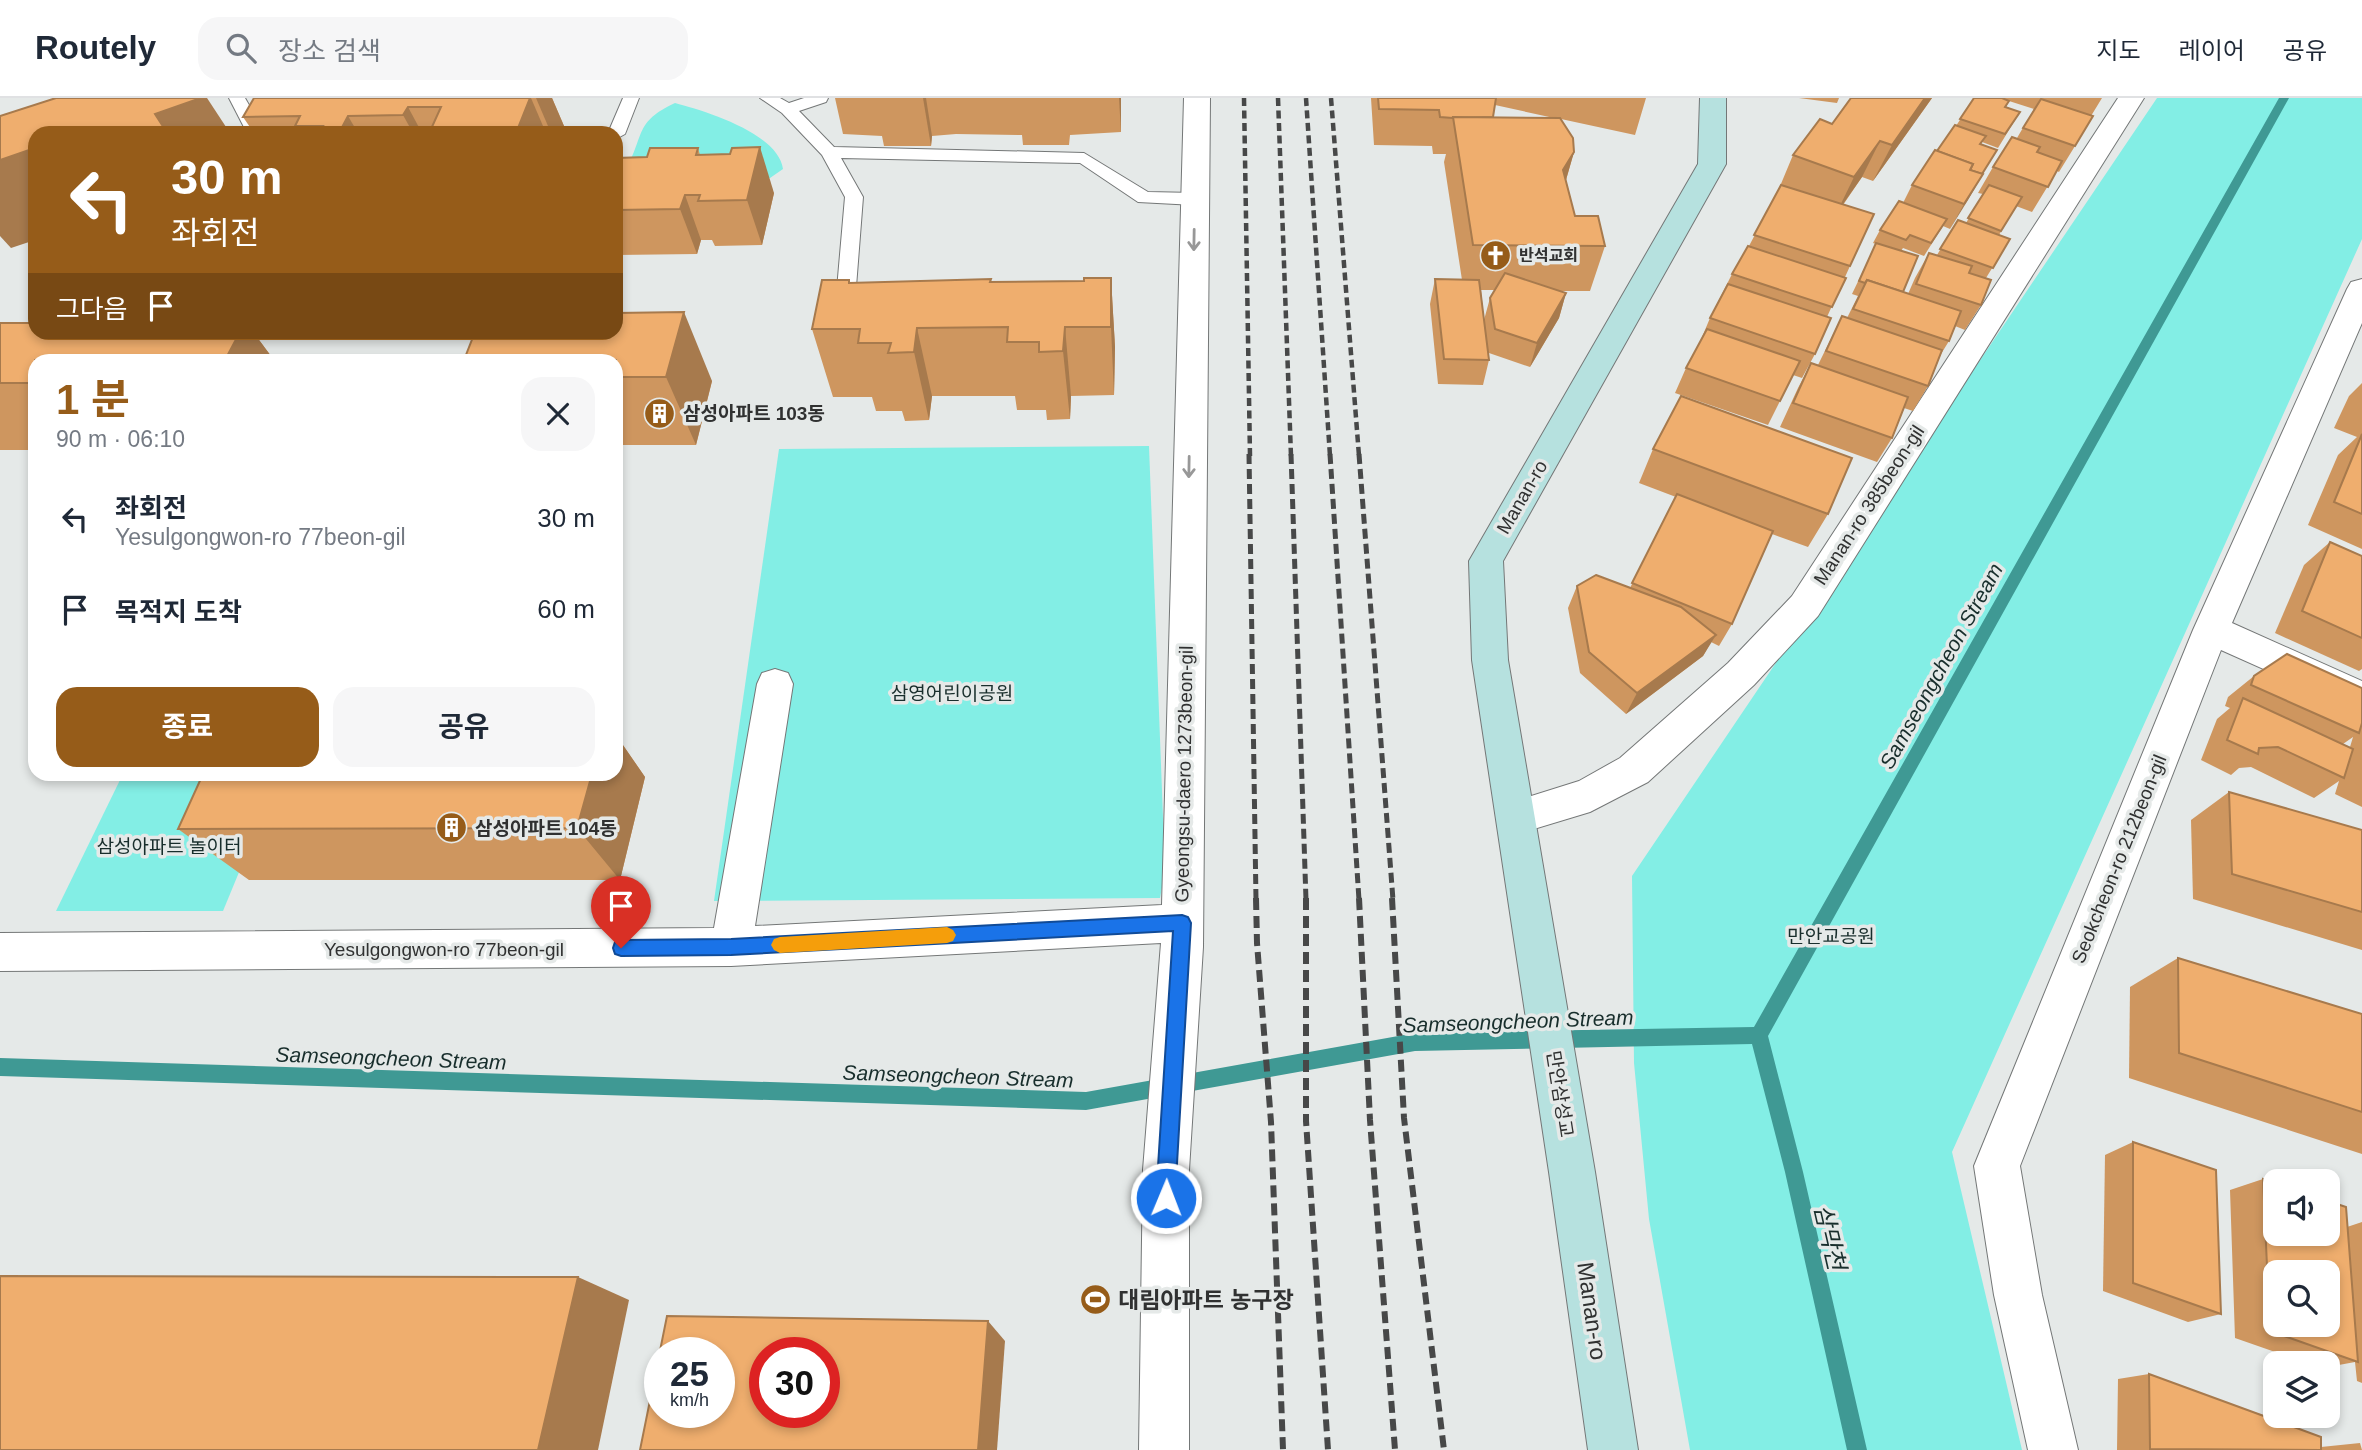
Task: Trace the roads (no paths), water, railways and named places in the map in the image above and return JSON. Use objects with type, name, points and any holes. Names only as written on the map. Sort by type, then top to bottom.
[{"type":"street","name":"Gyeongsu-daero 1273beon-gil","points":[[1164,1450],[1166,1170],[1182,935],[1197,98]]},
{"type":"street","name":"Manan-ro","points":[[1534,934],[1490,660],[1486,561],[1712,163],[1713,98]]},
{"type":"street","name":"Manan-ro 385beon-gil","points":[[1517,817],[1590,795],[1634,770],[1741,674],[1805,606],[2131,98]]},
{"type":"street","name":"Seokcheon-ro 212beon-gil","points":[[2053,1450],[2018,1295],[1997,1166],[2211,631],[2362,289]]},
{"type":"street","points":[[2211,631],[2362,698]]},
{"type":"street","points":[[731,947],[775,684]]},
{"type":"street","name":"만안삼성교","points":[[1534,934],[1572,1172]]},
{"type":"street","name":"Yesulgongwon-ro 77beon-gil","points":[[0,952],[731,947],[1182,935]]},
{"type":"street","name":"Manan-ro","points":[[1572,1172],[1613,1450]]},
{"type":"lane","points":[[237,98],[253,126]]},
{"type":"lane","points":[[619,126],[631,98]]},
{"type":"lane","points":[[768,98],[789,109],[829,152],[854,197],[846,289],[873,311],[886,312]]},
{"type":"lane","points":[[789,109],[820,98]]},
{"type":"lane","points":[[829,152],[1084,158],[1144,198],[1195,199]]},
{"type":"waterway","name":"Samseongcheon Stream","points":[[1759,1035],[2284,98]]},
{"type":"waterway","name":"Samseongcheon Stream","points":[[0,1067],[1086,1101],[1415,1042],[1759,1035]]},
{"type":"waterway","name":"삼막천","points":[[1759,1035],[1794,1172],[1857,1450]]},
{"type":"railway","points":[[1244,98],[1250,456]]},
{"type":"railway","points":[[1278,98],[1291,456]]},
{"type":"railway","points":[[1306,98],[1330,456]]},
{"type":"railway","points":[[1331,98],[1359,456]]},
{"type":"railway","points":[[1249,454],[1256,900]]},
{"type":"railway","points":[[1291,454],[1306,900]]},
{"type":"railway","points":[[1330,454],[1359,900]]},
{"type":"railway","points":[[1359,454],[1393,900]]},
{"type":"railway","points":[[1256,898],[1271,1122],[1283,1450]]},
{"type":"railway","points":[[1359,898],[1370,1120],[1395,1450]]},
{"type":"railway","points":[[1392,898],[1404,1118],[1444,1450]]},
{"type":"railway","points":[[1306,900],[1306,1121],[1328,1450]]},
{"type":"place","name":"반석교회","points":[[1496,255]]},
{"type":"place","name":"삼성아파트 103동","points":[[660,413]]},
{"type":"place","name":"삼성아파트 104동","points":[[452,828]]},
{"type":"place","name":"대림아파트 농구장","points":[[1095,1300]]},
{"type":"park label","name":"삼영어린이공원","points":[[952,693]]},
{"type":"park label","name":"삼성아파트 놀이터","points":[[169,846]]},
{"type":"park label","name":"만안교공원","points":[[1831,936]]}]
